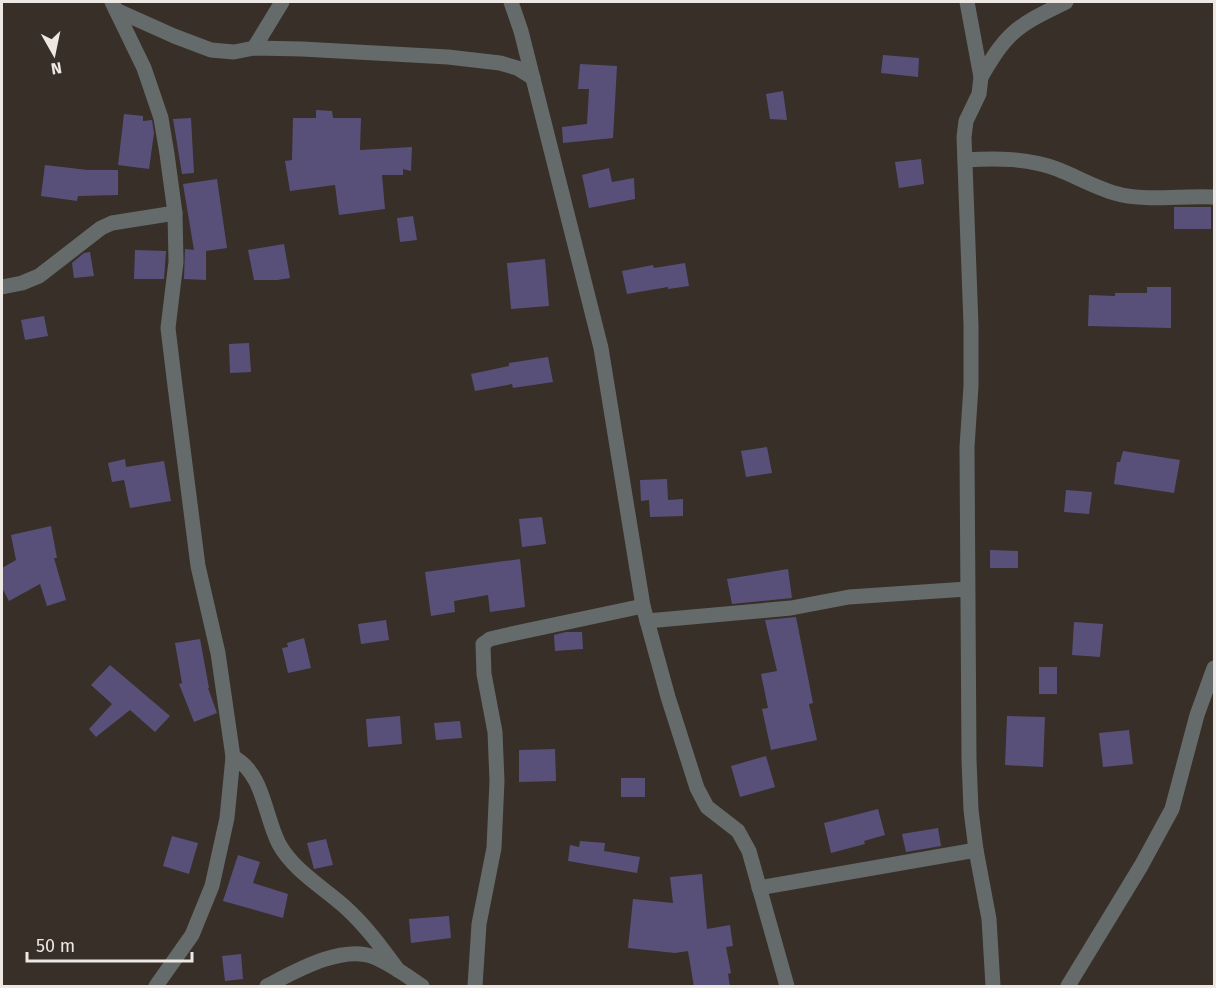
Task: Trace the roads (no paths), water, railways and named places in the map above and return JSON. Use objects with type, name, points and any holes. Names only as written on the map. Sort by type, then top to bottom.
[{"type":"street","points":[[104,2],[174,36],[211,50],[234,52],[254,48],[369,51],[459,58],[500,63],[517,68],[532,78]]},
{"type":"street","points":[[254,48],[282,2]]},
{"type":"street","points":[[510,2],[521,31],[601,348],[642,606],[697,788],[707,807],[738,831],[749,851],[787,987]]},
{"type":"street","points":[[968,2],[981,77],[979,94],[966,121],[964,137],[971,325],[967,447],[971,810],[989,919],[993,987]]},
{"type":"street","points":[[981,77],[1012,33],[1066,2]]},
{"type":"street","points":[[115,7],[144,68],[161,118],[175,213],[176,262],[168,328],[198,566],[218,653],[233,757],[227,818],[212,886],[192,935],[156,987]]},
{"type":"street","points":[[965,160],[988,158],[1033,162],[1120,195],[1144,198],[1190,195],[1215,197]]},
{"type":"street","points":[[2,287],[39,276],[101,228],[112,223],[175,213]]},
{"type":"street","points":[[647,621],[791,608],[849,597],[967,589]]},
{"type":"street","points":[[475,987],[479,924],[494,848],[497,781],[495,732],[484,674],[483,644],[498,637],[642,606]]},
{"type":"street","points":[[1068,987],[1141,866],[1172,809],[1197,714],[1215,668]]},
{"type":"street","points":[[233,757],[247,766],[255,780],[280,845],[291,860],[347,909],[373,936],[398,970]]},
{"type":"street","points":[[759,888],[976,850]]},
{"type":"street","points":[[267,987],[304,967],[342,954],[372,956],[398,970],[422,987]]}]
